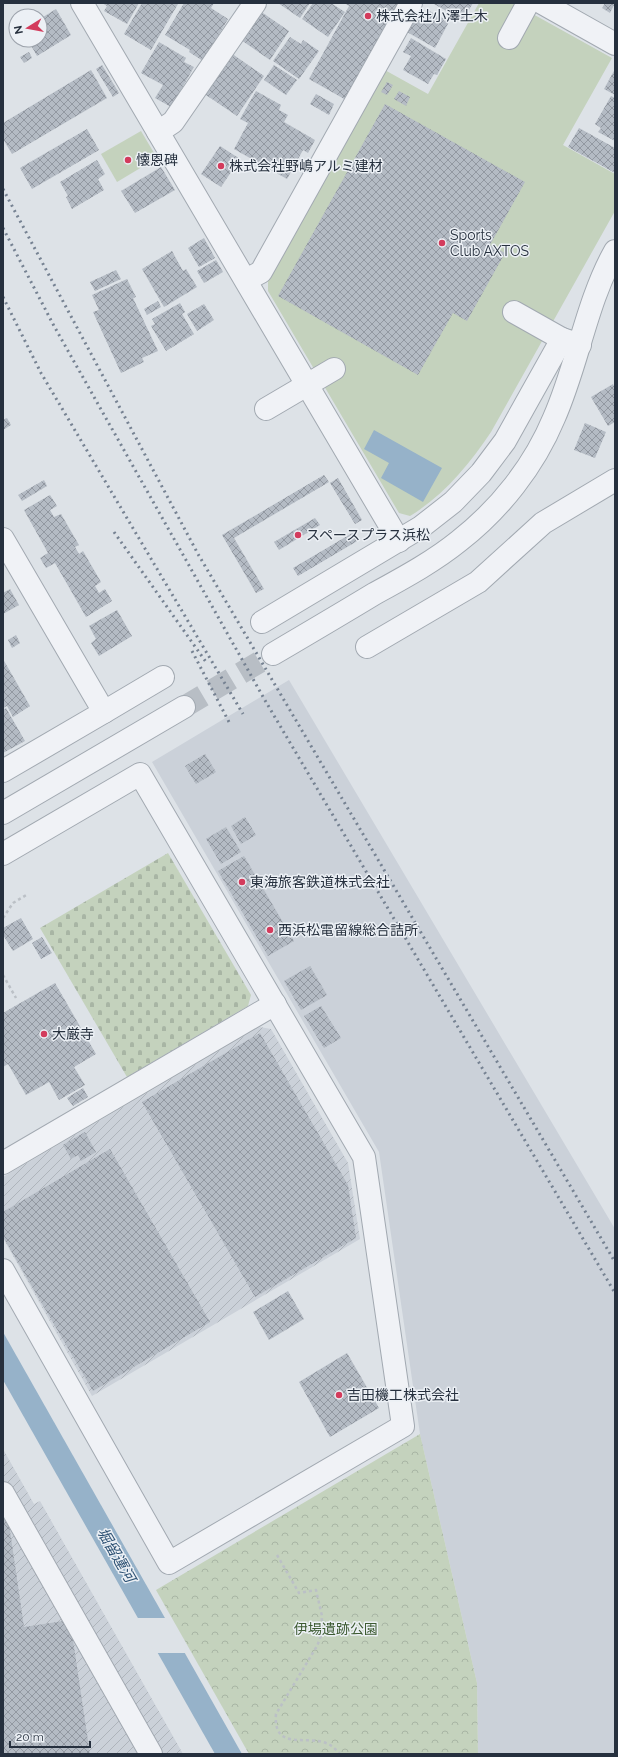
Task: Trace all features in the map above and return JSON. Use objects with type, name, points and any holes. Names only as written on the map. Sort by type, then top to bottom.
[{"type":"street","points":[[82,3],[399,541]]},
{"type":"street","points":[[158,132],[174,122],[255,3]]},
{"type":"street","points":[[246,280],[261,272],[411,3]]},
{"type":"street","points":[[509,38],[528,3]]},
{"type":"street","points":[[542,3],[615,44]]},
{"type":"street","points":[[262,622],[421,527],[443,511],[481,473],[571,342],[599,287],[615,251]]},
{"type":"street","points":[[514,312],[571,342]]},
{"type":"street","points":[[273,654],[440,555],[458,542],[492,512],[520,477],[544,440],[563,399],[571,342]]},
{"type":"street","points":[[266,409],[334,369]]},
{"type":"street","points":[[367,647],[478,582],[543,523],[615,480]]},
{"type":"street","points":[[3,539],[104,712]]},
{"type":"street","points":[[3,771],[162,677]]},
{"type":"street","points":[[3,813],[184,707]]},
{"type":"street","points":[[3,854],[140,774],[364,1157],[403,1426],[169,1563],[3,1270]]},
{"type":"street","points":[[3,1163],[275,1004]]},
{"type":"street","points":[[3,1493],[151,1754]]},
{"type":"path","points":[[3,918],[13,903],[28,894]]},
{"type":"path","points":[[3,975],[16,998]]},
{"type":"path","points":[[277,1555],[299,1593],[316,1590],[322,1626],[317,1646],[276,1714],[275,1722],[278,1730],[283,1736],[290,1740],[326,1742],[340,1754]]},
{"type":"shaded area","points":[[289,680],[615,1229],[615,1754],[478,1754],[477,1683],[420,1434],[379,1152],[152,762]]},
{"type":"shaded area","points":[[260,1027],[271,1029],[348,1163],[360,1239],[92,1396],[3,1238],[3,1177]]},
{"type":"shaded area","points":[[3,1449],[34,1504],[40,1501],[183,1754],[3,1754]]},
{"type":"green space","name":"Sports Club AXTOS","points":[[479,3],[513,3],[612,58],[563,145],[615,174],[615,211],[491,432],[474,456],[445,489],[410,516],[399,513],[268,291],[268,275],[383,69],[428,94]]},
{"type":"green space","points":[[141,131],[157,158],[117,182],[101,154]]},
{"type":"green space","points":[[168,853],[251,995],[248,1006],[127,1077],[40,928]]},
{"type":"green space","name":"伊場遺跡公園","points":[[420,1434],[477,1683],[478,1754],[249,1754],[156,1590]]},
{"type":"water","points":[[374,430],[442,468],[423,502],[381,478],[389,463],[364,449]]},
{"type":"water","name":"堀留運河","points":[[3,1332],[242,1754],[215,1754],[3,1380]]},
{"type":"pier","points":[[136,1618],[167,1618],[187,1653],[155,1653]]},
{"type":"building","points":[[102,3],[139,3],[127,24],[104,11],[107,6]]},
{"type":"building","points":[[142,3],[178,4],[151,50],[124,34]]},
{"type":"building","points":[[184,3],[214,3],[211,8],[228,19],[203,61],[189,52],[190,50],[165,35]]},
{"type":"building","points":[[278,3],[310,3],[300,18]]},
{"type":"building","points":[[313,3],[331,3],[345,12],[328,37],[302,19]]},
{"type":"building","points":[[344,3],[400,3],[346,100],[309,79],[349,6]]},
{"type":"building","points":[[432,3],[473,3],[463,20]]},
{"type":"building","points":[[605,3],[615,3],[610,13],[602,8]]},
{"type":"building","points":[[56,9],[71,35],[37,56],[32,48],[48,48],[48,14]]},
{"type":"building","points":[[428,10],[449,22],[435,48],[407,32],[418,13],[425,16]]},
{"type":"building","points":[[260,11],[289,31],[270,60],[241,40]]},
{"type":"building","points":[[290,37],[301,44],[303,40],[319,51],[299,79],[273,61]]},
{"type":"building","points":[[411,38],[446,59],[437,75],[434,74],[428,84],[403,70],[411,56],[403,52]]},
{"type":"building","points":[[159,42],[186,58],[184,62],[194,67],[171,107],[155,98],[163,85],[141,73]]},
{"type":"building","points":[[29,52],[32,58],[24,63],[20,57]]},
{"type":"building","points":[[231,53],[264,76],[237,116],[203,93]]},
{"type":"building","points":[[102,65],[119,93],[113,97],[96,69]]},
{"type":"building","points":[[274,65],[297,80],[286,95],[264,80]]},
{"type":"building","points":[[615,69],[615,95],[604,89]]},
{"type":"building","points":[[91,70],[107,98],[12,154],[3,139],[3,123]]},
{"type":"building","points":[[387,82],[393,85],[387,95],[381,92]]},
{"type":"building","points":[[256,91],[281,105],[279,110],[288,115],[284,122],[315,140],[308,153],[303,150],[287,179],[234,149],[248,123],[240,119]]},
{"type":"building","points":[[399,91],[410,97],[406,106],[394,99]]},
{"type":"building","points":[[316,94],[334,104],[329,115],[310,104]]},
{"type":"building","points":[[611,96],[615,98],[615,141],[598,132],[601,128],[595,124]]},
{"type":"building","points":[[385,104],[525,182],[490,245],[505,253],[467,321],[453,313],[418,375],[278,296]]},
{"type":"building","points":[[579,128],[615,148],[615,173],[568,147]]},
{"type":"building","points":[[87,129],[99,150],[32,189],[20,168]]},
{"type":"building","points":[[220,146],[240,159],[221,187],[201,174]]},
{"type":"building","points":[[97,160],[105,174],[98,179],[104,190],[72,209],[66,197],[68,196],[60,182]]},
{"type":"building","points":[[161,167],[175,190],[135,213],[121,191]]},
{"type":"building","points":[[204,238],[215,258],[199,267],[188,248]]},
{"type":"building","points":[[172,251],[183,271],[186,269],[197,287],[164,307],[142,269]]},
{"type":"building","points":[[216,260],[223,272],[204,283],[197,271]]},
{"type":"building","points":[[116,270],[121,279],[95,291],[90,282]]},
{"type":"building","points":[[127,279],[136,297],[133,298],[158,351],[142,358],[144,362],[121,373],[93,312],[99,310],[92,295]]},
{"type":"building","points":[[158,301],[161,307],[147,315],[144,309]]},
{"type":"building","points":[[180,303],[185,312],[182,314],[194,334],[166,351],[151,326],[155,324],[152,319]]},
{"type":"building","points":[[204,304],[214,320],[197,331],[187,314]]},
{"type":"building","points":[[613,384],[615,388],[615,422],[608,426],[591,397]]},
{"type":"building","points":[[7,418],[11,425],[3,430],[3,420]]},
{"type":"building","points":[[585,423],[606,432],[595,458],[574,450]]},
{"type":"building","points":[[324,475],[329,482],[234,538],[264,589],[256,593],[222,535]]},
{"type":"building","points":[[338,478],[362,520],[355,524],[330,483]]},
{"type":"building","points":[[44,480],[47,486],[22,501],[18,495]]},
{"type":"building","points":[[50,495],[57,506],[50,510],[54,517],[61,514],[79,545],[75,547],[79,554],[83,551],[101,582],[95,586],[99,593],[105,589],[112,601],[86,617],[55,563],[46,568],[40,558],[48,553],[24,510]]},
{"type":"building","points":[[315,518],[320,525],[279,550],[274,542]]},
{"type":"building","points":[[354,532],[359,540],[298,576],[293,568]]},
{"type":"building","points":[[10,589],[19,605],[3,614],[3,593]]},
{"type":"building","points":[[117,610],[132,636],[99,656],[91,643],[96,639],[89,626]]},
{"type":"building","points":[[16,635],[20,643],[12,648],[8,640]]},
{"type":"building","points":[[3,659],[30,706],[13,717],[7,706],[3,708]]},
{"type":"building","points":[[6,708],[25,741],[3,753],[3,710]]},
{"type":"building","points":[[205,754],[216,772],[196,784],[185,766]]},
{"type":"building","points":[[245,817],[256,835],[241,844],[231,826]]},
{"type":"building","points":[[226,827],[241,852],[221,864],[206,839]]},
{"type":"building","points":[[244,856],[294,941],[268,956],[218,871]]},
{"type":"building","points":[[21,918],[33,939],[13,951],[3,935],[3,928]]},
{"type":"building","points":[[42,937],[52,953],[41,959],[32,943]]},
{"type":"building","points":[[310,966],[327,995],[301,1010],[284,981]]},
{"type":"building","name":"大厳寺","points":[[55,983],[96,1054],[74,1067],[85,1085],[59,1100],[49,1082],[26,1095],[8,1064],[3,1067],[3,1013]]},
{"type":"building","points":[[321,1006],[341,1038],[324,1048],[304,1016]]},
{"type":"building","points":[[260,1033],[348,1185],[356,1238],[255,1297],[142,1102]]},
{"type":"building","points":[[83,1088],[88,1097],[73,1106],[67,1098]]},
{"type":"building","points":[[85,1132],[96,1152],[81,1161],[78,1155],[71,1159],[63,1145]]},
{"type":"building","points":[[110,1149],[210,1322],[93,1391],[3,1237],[3,1212]]},
{"type":"building","points":[[288,1291],[304,1319],[269,1340],[253,1312]]},
{"type":"building","points":[[347,1353],[379,1408],[330,1437],[299,1382]]},
{"type":"building","points":[[7,1510],[24,1627],[70,1620],[90,1754],[3,1754],[3,1511]]},
{"type":"tunnel","points":[[184,707],[273,654]]},
{"type":"railway","points":[[3,189],[198,554],[615,1262]]},
{"type":"railway","points":[[3,228],[54,326],[266,702],[615,1293]]},
{"type":"railway","points":[[3,297],[41,373],[243,714]]},
{"type":"railway","points":[[114,532],[206,662]]},
{"type":"railway","points":[[192,651],[229,722]]},
{"type":"place","name":"株式会社小澤土木","points":[[368,16]]},
{"type":"place","name":"懐恩碑","points":[[128,160]]},
{"type":"place","name":"株式会社野嶋アルミ建材","points":[[221,166]]},
{"type":"place","name":"Sports Club AXTOS","points":[[442,243]]},
{"type":"place","name":"スペースプラス浜松","points":[[298,535]]},
{"type":"place","name":"東海旅客鉄道株式会社","points":[[242,882]]},
{"type":"place","name":"西浜松電留線総合詰所","points":[[270,930]]},
{"type":"place","name":"大厳寺","points":[[44,1034]]},
{"type":"place","name":"吉田機工株式会社","points":[[339,1395]]}]
